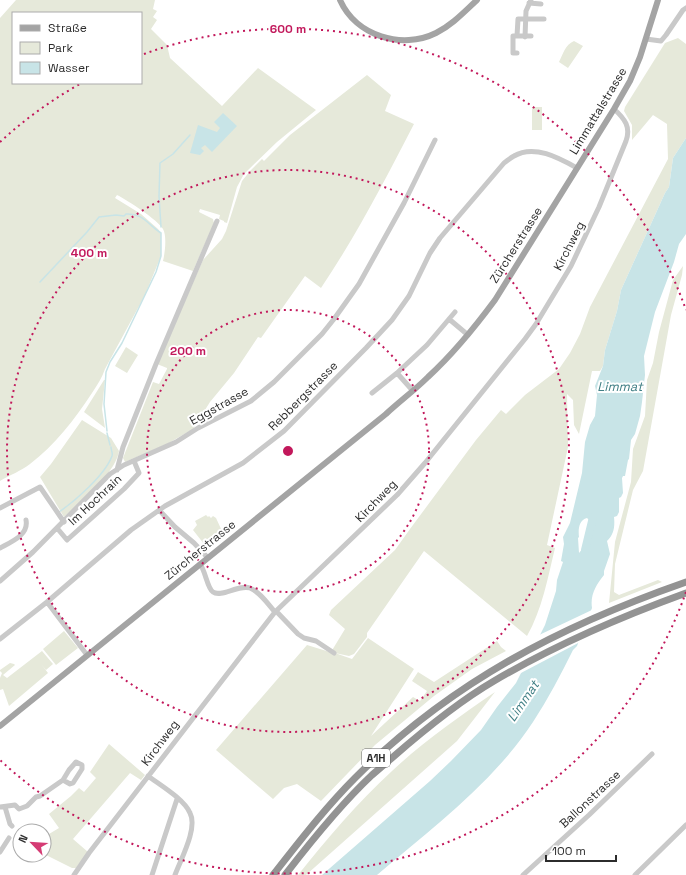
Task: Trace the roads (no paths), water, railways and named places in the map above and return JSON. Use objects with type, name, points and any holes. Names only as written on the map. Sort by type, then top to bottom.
[{"type":"highway","name":"A1H","points":[[273,875],[329,806],[382,752],[455,694],[501,664],[574,626],[613,609],[686,582]]},
{"type":"highway","name":"A1H","points":[[285,875],[326,824],[373,774],[437,721],[493,682],[535,658],[599,627],[644,608],[686,593]]},
{"type":"main road","points":[[340,0],[342,6],[351,17],[369,31],[390,39],[407,41],[438,32],[477,0]]},
{"type":"main road","name":"Limmattalstrasse","points":[[578,166],[614,109],[636,69],[646,39],[655,1]]},
{"type":"main road","name":"Zürcherstrasse","points":[[0,726],[413,392],[446,360],[468,335],[504,286],[578,166]]},
{"type":"street","points":[[517,53],[513,53],[513,36],[528,36],[525,19],[530,2],[541,4]]},
{"type":"street","points":[[646,39],[661,41],[676,19],[686,8]]},
{"type":"street","points":[[517,36],[518,19],[544,19]]},
{"type":"street","name":"Kirchweg","points":[[74,875],[89,853],[275,612],[397,495],[429,458],[536,324],[571,266],[600,207],[626,142],[628,136],[628,126],[614,109]]},
{"type":"street","name":"Eggstrasse","points":[[0,581],[64,522],[110,474],[134,461],[176,442],[198,428],[251,401],[274,382],[322,334],[359,284],[404,203],[436,140]]},
{"type":"street","name":"Rebbergstrasse","points":[[0,638],[47,602],[131,530],[159,510],[243,463],[269,443],[308,408],[392,320],[409,296],[430,253],[440,238],[504,163],[514,155],[530,151],[550,155],[578,166]]},
{"type":"street","points":[[117,470],[121,454],[145,390],[217,221]]},
{"type":"street","points":[[372,393],[397,373],[427,344],[455,312]]},
{"type":"street","points":[[449,318],[468,335]]},
{"type":"street","points":[[397,373],[413,392]]},
{"type":"street","name":"Im Hochrain","points":[[57,528],[67,540],[124,489],[139,473],[134,461]]},
{"type":"street","points":[[0,508],[40,487],[64,522]]},
{"type":"street","points":[[159,510],[208,558]]},
{"type":"street","points":[[0,548],[20,536],[26,527],[26,520]]},
{"type":"street","points":[[200,564],[204,570],[210,589],[216,594],[240,587],[250,588],[257,593],[298,634],[304,638],[316,640],[334,653]]},
{"type":"street","points":[[47,602],[87,655]]},
{"type":"street","name":"Ballonstrasse","points":[[524,875],[652,754]]},
{"type":"street","points":[[148,776],[177,798],[188,808],[190,813],[192,822],[191,832],[175,875]]},
{"type":"street","points":[[12,826],[2,807],[15,805],[19,808],[27,806],[36,797],[40,796],[63,780]]},
{"type":"street","points":[[152,875],[177,798]]},
{"type":"street","points":[[635,875],[686,825]]},
{"type":"street","points":[[0,852],[9,838]]},
{"type":"water","points":[[223,113],[237,126],[212,152],[205,145],[201,148],[204,151],[200,155],[190,153],[198,125],[217,132],[220,128],[214,122]]},
{"type":"water","name":"Limmat","points":[[686,138],[686,234],[679,244],[674,262],[655,312],[644,356],[645,375],[640,416],[635,434],[631,440],[625,476],[622,478],[623,493],[619,498],[619,512],[617,516],[614,517],[614,530],[607,541],[610,554],[604,575],[594,590],[592,608],[577,646],[573,650],[539,713],[517,744],[481,785],[461,804],[377,875],[322,875],[430,781],[481,730],[516,683],[545,625],[556,591],[557,580],[563,562],[561,561],[564,544],[563,537],[570,523],[582,473],[585,442],[590,425],[595,416],[597,395],[595,386],[603,366],[605,350],[617,311],[621,290],[669,187],[673,158]],"holes":[[[587,518],[590,521],[588,538],[585,546],[579,553],[578,538],[580,525],[584,519]]]},
{"type":"waterway","points":[[161,227],[159,196],[160,163],[173,154],[190,135]]},
{"type":"waterway","points":[[40,282],[99,217],[116,215],[124,216],[126,214],[137,215],[142,217],[161,233],[161,256],[156,272],[122,343],[110,362],[106,372],[104,404],[107,431]]},
{"type":"waterway","points":[[107,433],[110,445]]},
{"type":"waterway","points":[[59,512],[81,494],[103,471],[112,456],[111,447]]},
{"type":"waterway","name":"Limmat","points":[[585,550],[593,517]]}]
